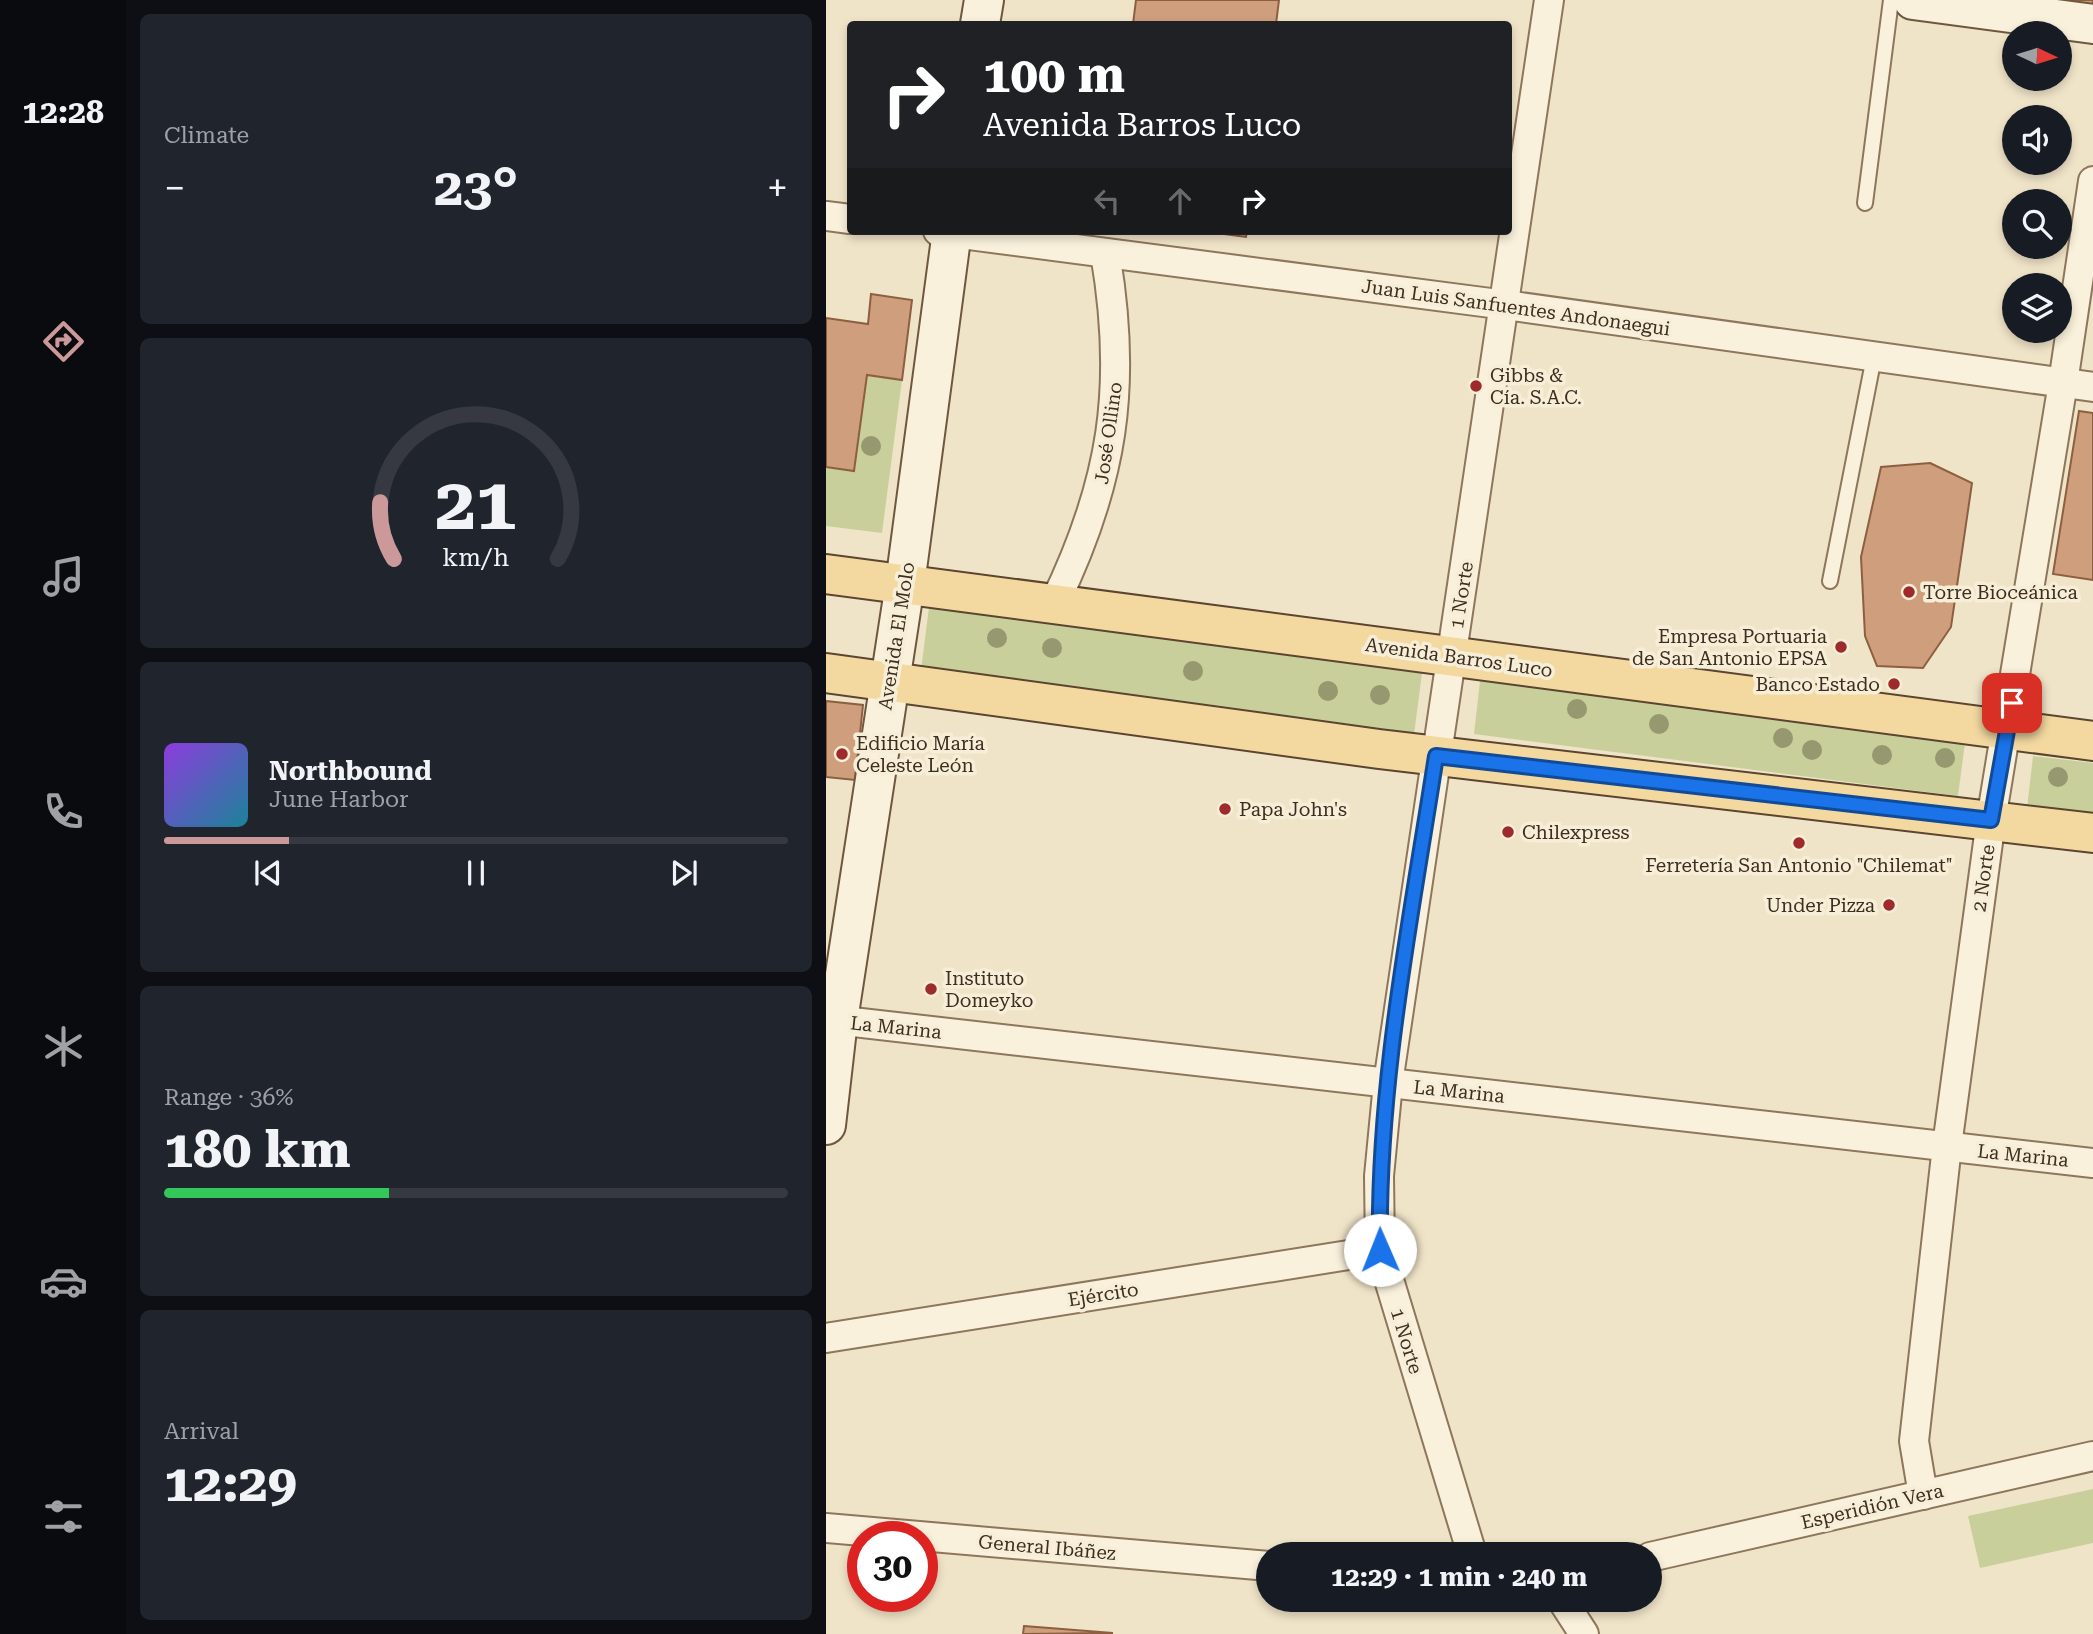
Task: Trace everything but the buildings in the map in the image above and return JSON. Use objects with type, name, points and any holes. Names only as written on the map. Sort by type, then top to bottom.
[{"type":"main road","name":"Avenida Barros Luco","points":[[826,573],[2093,741]]},
{"type":"main road","points":[[826,673],[1436,756],[2093,833]]},
{"type":"street","points":[[980,21],[984,0]]},
{"type":"street","name":"1 Norte","points":[[1468,1542],[1380,1250],[1379,1176],[1388,1083],[1506,305],[1549,0]]},
{"type":"street","points":[[1913,0],[2093,24]]},
{"type":"street","name":"2 Norte","points":[[1923,1495],[1913,1441],[1947,1146],[1991,820],[2008,730],[2093,181]]},
{"type":"street","points":[[826,216],[847,219]]},
{"type":"street","name":"Avenida El Molo","points":[[826,1125],[832,1020],[905,584],[948,235]]},
{"type":"street","name":"Juan Luis Sanfuentes Andonaegui","points":[[970,235],[1506,305],[2093,387]]},
{"type":"street","name":"José Ollino","points":[[1054,604],[1089,526],[1110,444],[1117,348],[1105,253]]},
{"type":"street","name":"La Marina","points":[[832,1020],[2093,1163]]},
{"type":"street","name":"Ejército","points":[[826,1338],[1380,1250]]},
{"type":"street","name":"Esperidión Vera","points":[[1662,1554],[2093,1456]]},
{"type":"street","name":"General Ibáñez","points":[[826,1528],[1256,1565]]},
{"type":"street","points":[[1570,1612],[1584,1634]]},
{"type":"lane","points":[[1865,203],[1891,0]]},
{"type":"lane","points":[[1830,581],[1874,357]]},
{"type":"green space","points":[[867,375],[902,380],[882,533],[826,526],[826,467],[854,470]]},
{"type":"green space","points":[[929,607],[1422,673],[1414,735],[921,670]]},
{"type":"green space","points":[[1480,681],[1965,743],[1958,796],[1474,734]]},
{"type":"green space","points":[[2033,756],[2093,763],[2093,817],[2027,808]]},
{"type":"green space","points":[[2093,1489],[2093,1543],[1980,1568],[1968,1516]]},
{"type":"place","name":"Gibbs & Cía. S.A.C.","points":[[1476,386]]},
{"type":"place","name":"Torre Bioceánica","points":[[1909,592]]},
{"type":"place","name":"Empresa Portuaria de San Antonio EPSA","points":[[1841,647]]},
{"type":"place","name":"Banco Estado","points":[[1894,684]]},
{"type":"place","name":"Edificio María Celeste León","points":[[842,754]]},
{"type":"place","name":"Papa John's","points":[[1225,809]]},
{"type":"place","name":"Chilexpress","points":[[1508,832]]},
{"type":"place","name":"Ferretería San Antonio \"Chilemat\"","points":[[1799,843]]},
{"type":"place","name":"Under Pizza","points":[[1889,905]]},
{"type":"place","name":"Instituto Domeyko","points":[[931,989]]},
{"type":"route","points":[[1380,1250],[1379,1176],[1388,1083],[1436,756],[1991,820],[2012,703]]}]
